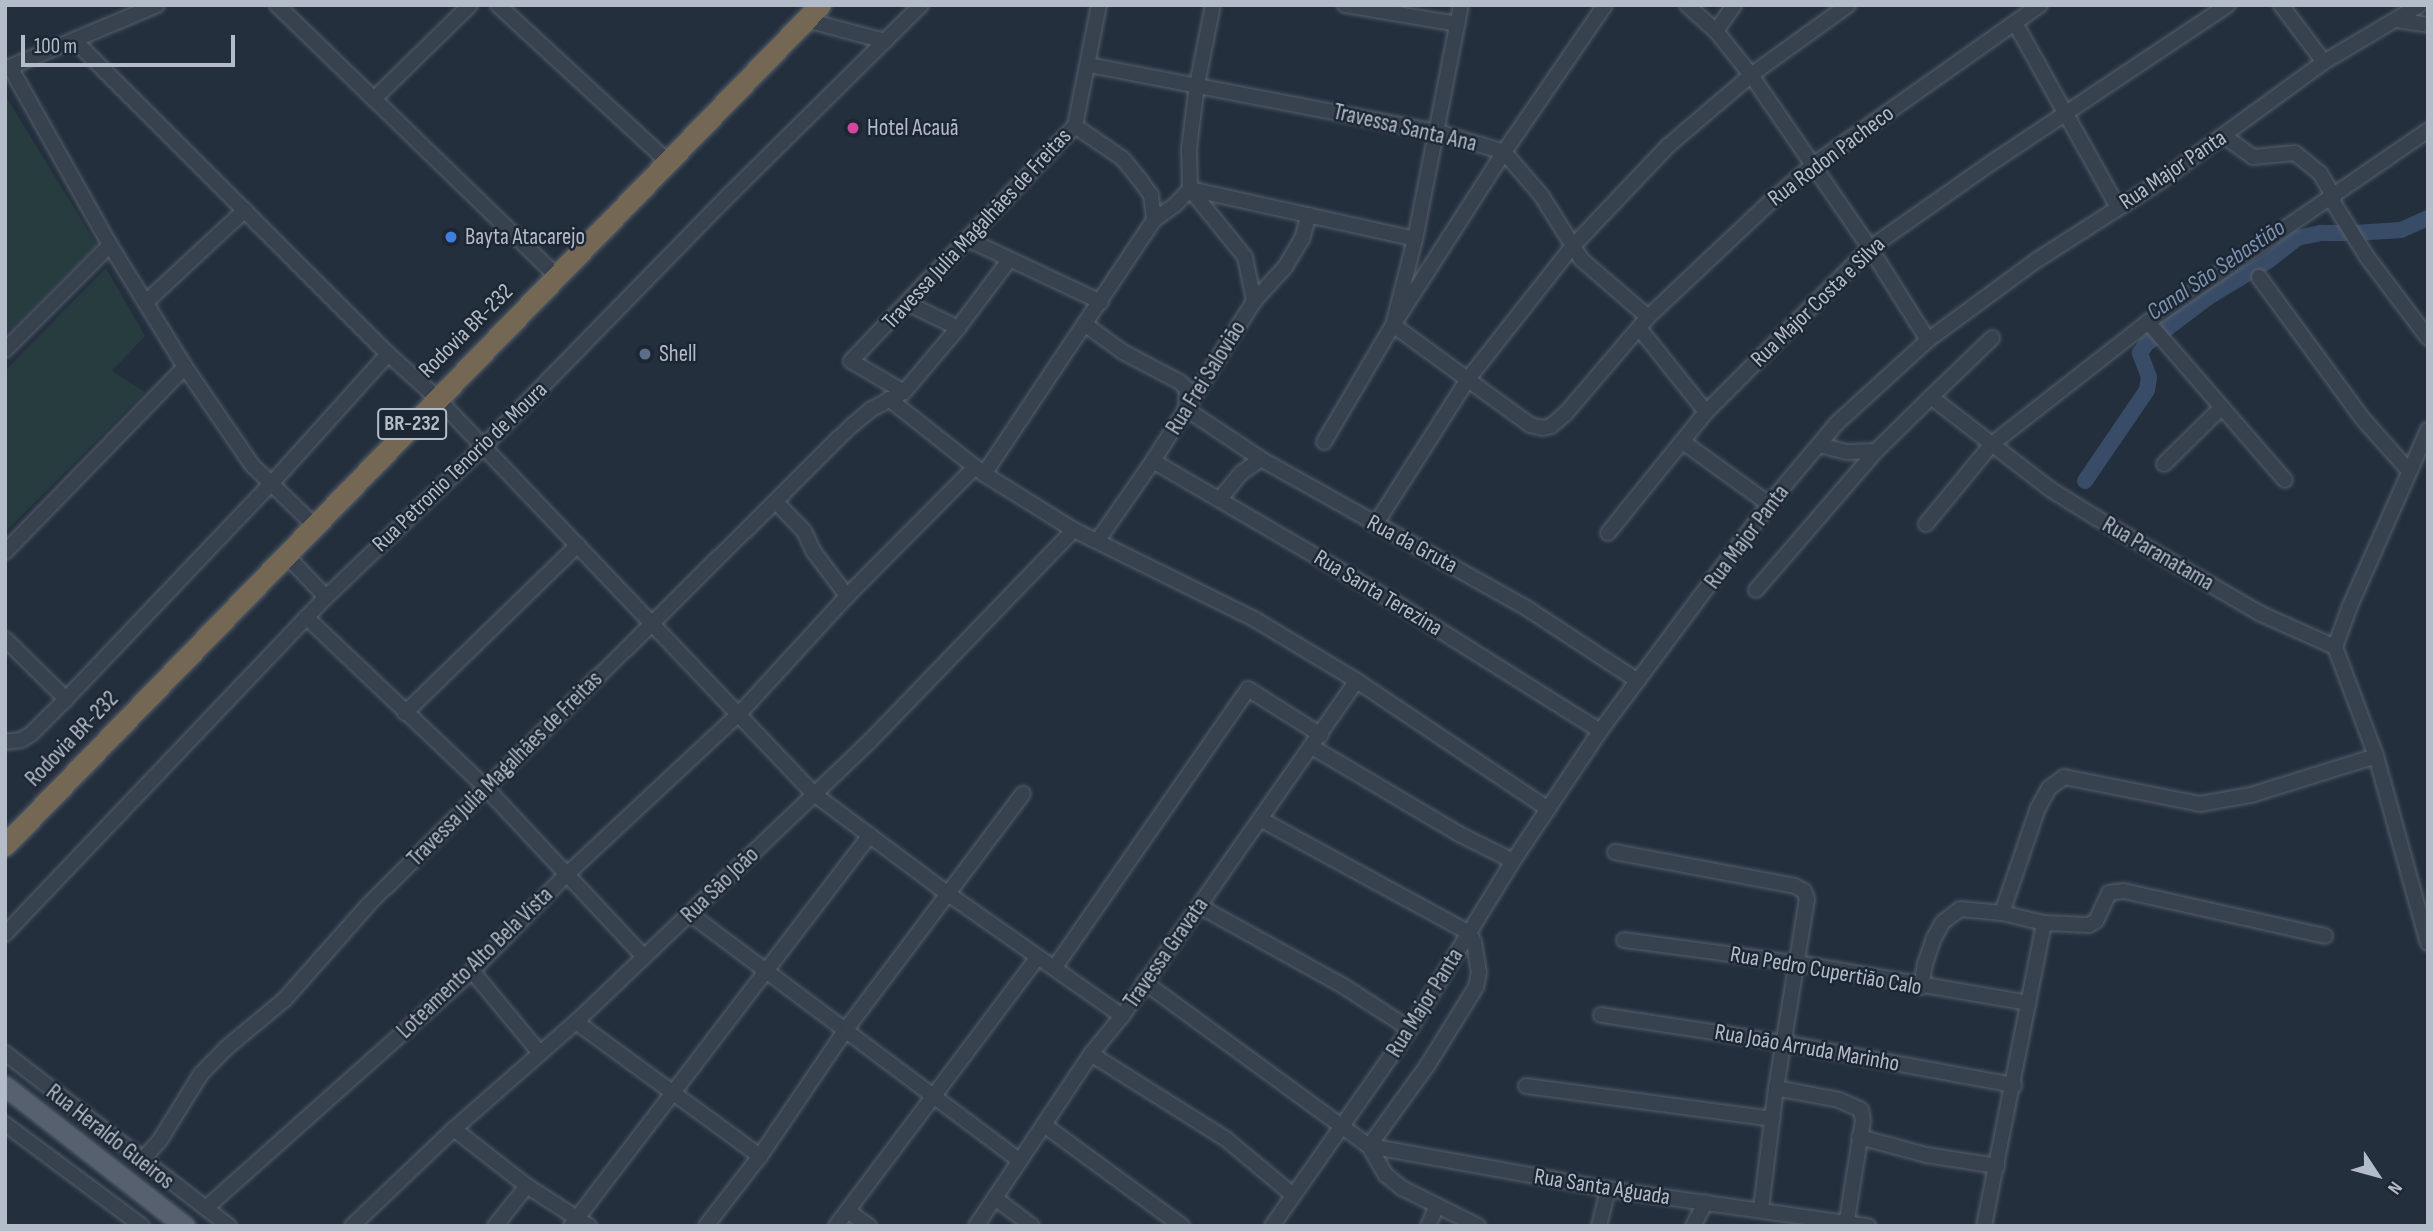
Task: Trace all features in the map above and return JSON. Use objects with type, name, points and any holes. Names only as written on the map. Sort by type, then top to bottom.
[{"type":"highway","name":"Rodovia BR-232","points":[[5,845],[813,13]]},
{"type":"main road","name":"Rua Heraldo Gueiros","points":[[5,1086],[186,1226]]},
{"type":"street","points":[[157,5],[8,68],[110,245],[185,367],[252,465],[315,526]]},
{"type":"street","points":[[277,5],[557,276]]},
{"type":"street","points":[[374,99],[470,5]]},
{"type":"street","points":[[498,5],[667,161]]},
{"type":"street","name":"Rua Petronio Tenorio de Moura","points":[[5,934],[306,617],[483,447],[729,195],[921,5]]},
{"type":"street","name":"Travessa Julia Magalhães de Freitas","points":[[904,392],[851,361],[1075,126],[1099,5]]},
{"type":"street","points":[[1213,5],[1197,85],[1189,149],[1190,189],[1245,257],[1254,301]]},
{"type":"street","points":[[1345,5],[1457,24]]},
{"type":"street","points":[[1393,325],[1438,132],[1461,5]]},
{"type":"street","points":[[1324,442],[1393,325],[1504,152],[1605,5]]},
{"type":"street","points":[[1687,5],[1716,31],[1751,75],[1870,248],[1928,340]]},
{"type":"street","points":[[1716,31],[1734,5]]},
{"type":"street","points":[[1375,525],[1468,379],[1572,247],[1668,146],[1751,75],[1848,5]]},
{"type":"street","name":"Rua Major Costa e Silva","points":[[1608,533],[1706,412],[1870,248],[2228,5]]},
{"type":"street","points":[[2281,5],[2324,62]]},
{"type":"street","name":"Rua Major Panta","points":[[1276,1224],[1293,1195],[1345,1125],[1410,1029],[1513,861],[1600,731],[1769,504],[1837,423],[1882,379],[1928,340],[2037,260],[2224,136],[2324,62],[2420,5]]},
{"type":"street","name":"Rua Rodon Pacheco","points":[[1468,379],[1535,427],[1551,426],[1566,413],[1644,322],[1721,246],[1813,165],[2034,7]]},
{"type":"street","points":[[813,13],[885,41]]},
{"type":"street","points":[[2397,20],[2428,25]]},
{"type":"street","points":[[2015,23],[2119,207]]},
{"type":"street","points":[[75,41],[388,354],[437,398],[814,794],[947,893],[1122,1016]]},
{"type":"street","name":"Travessa Santa Ana","points":[[1089,65],[1438,132],[1504,152],[1541,195],[1572,247],[1644,322],[1706,412]]},
{"type":"street","points":[[1075,126],[1122,159],[1140,180],[1151,195],[1154,220]]},
{"type":"street","points":[[1926,524],[1992,444],[2156,330],[2428,130]]},
{"type":"street","points":[[2224,136],[2253,157],[2295,153],[2320,173],[2367,257],[2428,338]]},
{"type":"street","points":[[1190,189],[1415,239]]},
{"type":"street","name":"Loteamento Alto Bela Vista","points":[[206,1208],[472,971],[565,876],[738,714],[847,596],[979,470],[1086,325],[1154,220],[1176,204],[1190,189]]},
{"type":"street","points":[[146,302],[245,210]]},
{"type":"street","name":"Rua Frei Salovião","points":[[1098,540],[1153,461],[1254,301],[1285,267],[1302,239],[1309,215]]},
{"type":"street","points":[[967,239],[1101,302]]},
{"type":"street","points":[[5,350],[110,245]]},
{"type":"street","points":[[904,392],[958,328],[1009,260]]},
{"type":"street","points":[[2259,276],[2363,419],[2409,471]]},
{"type":"street","points":[[907,303],[958,328]]},
{"type":"street","points":[[1086,325],[1123,352],[1180,382],[1187,389],[1186,409]]},
{"type":"street","points":[[1393,325],[1468,379]]},
{"type":"street","points":[[2156,330],[2285,480]]},
{"type":"street","points":[[1756,590],[1876,451],[1992,338]]},
{"type":"street","points":[[5,742],[21,740],[31,734],[66,699],[271,484],[388,354]]},
{"type":"street","points":[[5,552],[185,367]]},
{"type":"street","name":"Travessa Julia Magalhães de Freitas","points":[[144,1158],[160,1140],[201,1074],[225,1049],[285,999],[370,903],[850,427],[888,399],[904,392]]},
{"type":"street","name":"Rua Paranatama","points":[[1931,397],[2050,489],[2095,517],[2259,613],[2335,647]]},
{"type":"street","points":[[888,399],[979,470],[1074,530],[1256,620],[1357,681],[1548,809]]},
{"type":"street","points":[[2164,464],[2222,407]]},
{"type":"street","name":"Rua da Gruta","points":[[1186,409],[1261,459],[1528,609],[1638,681]]},
{"type":"street","points":[[2428,430],[2350,606],[2335,647],[2376,756],[2428,943]]},
{"type":"street","points":[[1684,442],[1769,504]]},
{"type":"street","points":[[1821,445],[1847,452],[1876,451]]},
{"type":"street","points":[[1220,499],[1241,472],[1261,459]]},
{"type":"street","name":"Rua Santa Terezina","points":[[1153,461],[1401,606],[1600,731]]},
{"type":"street","points":[[775,502],[804,531],[814,552],[847,596]]},
{"type":"street","name":"Rua São João","points":[[352,1226],[454,1129],[576,1022],[870,741],[1074,530]]},
{"type":"street","points":[[405,713],[578,545]]},
{"type":"street","points":[[286,555],[326,597]]},
{"type":"street","points":[[306,617],[485,787],[565,876],[643,956]]},
{"type":"street","points":[[5,639],[66,699]]},
{"type":"street","name":"Travessa Gravata","points":[[976,1226],[1091,1054],[1122,1016],[1262,820],[1357,681]]},
{"type":"street","points":[[1055,967],[1248,689],[1316,741],[1459,834],[1513,861]]},
{"type":"street","points":[[2002,913],[2038,808],[2049,788],[2064,777],[2200,804],[2251,795],[2376,756]]},
{"type":"street","points":[[706,1226],[760,1156],[847,1028],[1023,794]]},
{"type":"street","points":[[1262,820],[1469,933],[1474,942],[1479,972],[1476,987],[1427,1066],[1369,1146]]},
{"type":"street","points":[[454,1129],[579,1223],[672,1094],[870,835]]},
{"type":"street","points":[[1615,852],[1795,886],[1804,891],[1807,899],[1776,1088],[1760,1208]]},
{"type":"street","points":[[1921,987],[1924,964],[1934,938],[1943,922],[1961,909],[2002,913],[2044,923],[2089,925],[2096,921],[2109,893],[2124,891],[2325,936]]},
{"type":"street","points":[[1199,906],[1345,987],[1410,1029]]},
{"type":"street","points":[[690,914],[765,972],[847,1028],[1020,1161]]},
{"type":"street","points":[[1984,1226],[2044,923]]},
{"type":"street","name":"Rua Pedro Cupertião Calo","points":[[1624,940],[1797,963],[1921,987],[2029,1003]]},
{"type":"street","points":[[836,1226],[1038,957]]},
{"type":"street","points":[[472,971],[539,1052]]},
{"type":"street","points":[[1144,982],[1345,1125],[1369,1146],[1386,1175],[1415,1197],[1478,1226]]},
{"type":"street","name":"Rua João Arruda Marinho","points":[[1601,1015],[1785,1043],[2014,1085]]},
{"type":"street","points":[[576,1022],[760,1156]]},
{"type":"street","points":[[5,1053],[229,1226]]},
{"type":"street","points":[[1091,1054],[1226,1139],[1293,1195]]},
{"type":"street","points":[[1526,1086],[1773,1119]]},
{"type":"street","points":[[1776,1088],[1851,1103],[1861,1110],[1863,1120],[1847,1220]]},
{"type":"street","points":[[6,1125],[142,1226]]},
{"type":"street","points":[[1045,1125],[1182,1226]]},
{"type":"street","points":[[1859,1137],[1926,1154],[1997,1166]]},
{"type":"street","name":"Rua Santa Aguada","points":[[1369,1146],[1608,1189],[1760,1208],[1799,1220],[1847,1220],[1868,1226]]},
{"type":"street","points":[[495,1226],[527,1186]]},
{"type":"street","points":[[1599,1226],[1608,1189]]},
{"type":"street","points":[[995,1198],[1032,1226]]},
{"type":"street","points":[[1693,1226],[1706,1202]]},
{"type":"street","points":[[1428,1226],[1436,1208]]},
{"type":"street","points":[[848,1211],[869,1226]]},
{"type":"green space","points":[[5,95],[97,245],[5,335]]},
{"type":"green space","points":[[106,268],[145,336],[112,371],[145,392],[5,532],[5,371]]},
{"type":"waterway","name":"Canal São Sebastião","points":[[2355,233],[2401,230],[2428,218]]},
{"type":"waterway","name":"Canal São Sebastião","points":[[2085,481],[2147,390],[2149,377],[2140,353],[2146,344],[2207,298],[2268,261],[2297,238],[2321,233],[2345,233]]},
{"type":"place","name":"Hotel Acauã","points":[[853,128]]},
{"type":"place","name":"Bayta Atacarejo","points":[[451,237]]},
{"type":"place","name":"Shell","points":[[645,354]]}]
